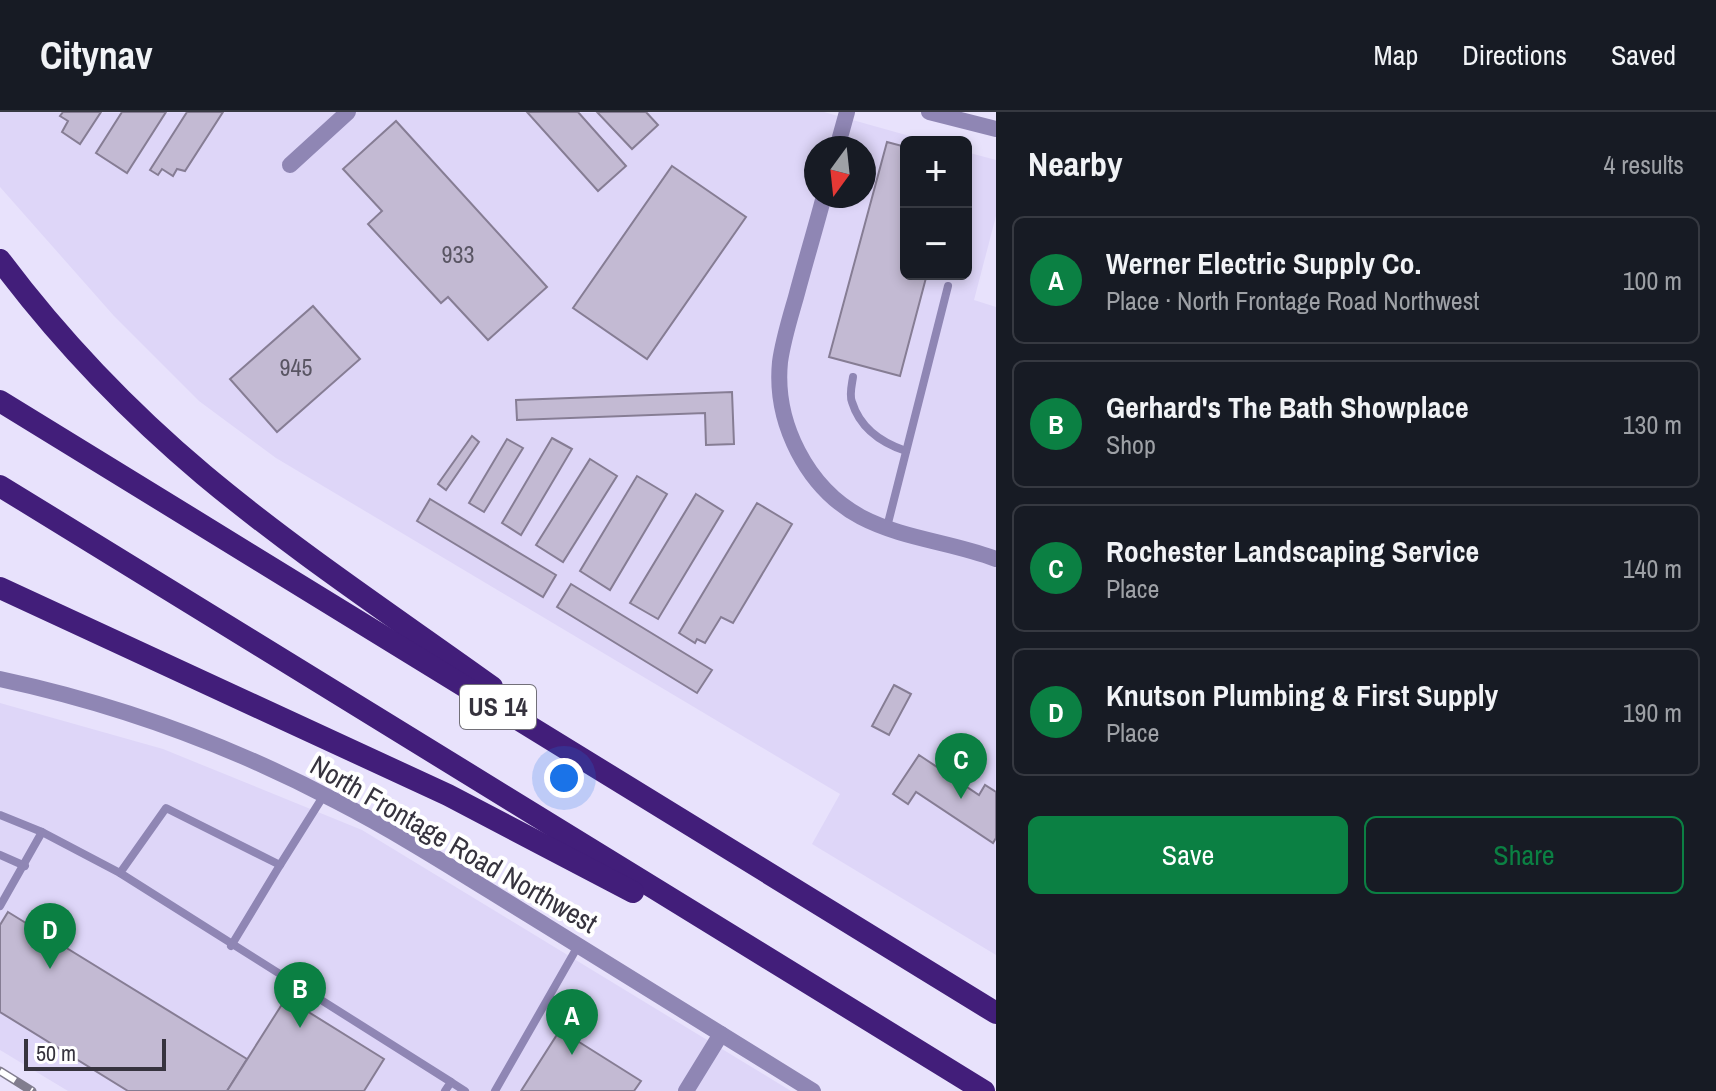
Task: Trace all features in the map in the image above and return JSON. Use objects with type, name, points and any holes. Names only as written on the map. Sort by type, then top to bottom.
[{"type":"highway","points":[[0,260],[93,371],[206,476],[629,787]]},
{"type":"highway","name":"US 14","points":[[0,401],[996,1013]]},
{"type":"highway","name":"US 14","points":[[0,486],[984,1091]]},
{"type":"highway","points":[[0,588],[340,743],[491,816],[924,1054]]},
{"type":"street","points":[[290,165],[348,112]]},
{"type":"street","points":[[840,136],[847,112]]},
{"type":"street","points":[[929,112],[996,129]]},
{"type":"street","points":[[821,208],[780,362],[780,396],[789,432],[805,464],[829,494],[861,516],[887,527],[996,559]]},
{"type":"street","name":"North Frontage Road Northwest","points":[[0,679],[161,724],[324,795],[402,838],[813,1091]]},
{"type":"street","points":[[686,1091],[721,1034]]},
{"type":"lane","points":[[887,527],[948,286]]},
{"type":"lane","points":[[853,377],[851,401],[869,431],[884,444],[906,451]]},
{"type":"lane","points":[[231,946],[324,795]]},
{"type":"lane","points":[[120,873],[166,808],[280,865]]},
{"type":"lane","points":[[0,815],[42,832],[120,873],[231,946],[465,1091]]},
{"type":"lane","points":[[0,906],[42,832]]},
{"type":"lane","points":[[0,855],[25,866]]},
{"type":"lane","points":[[495,1091],[578,946]]},
{"type":"lane","points":[[445,1091],[451,1082]]},
{"type":"shaded area","points":[[0,112],[824,112],[910,136],[900,136],[900,280],[972,280],[972,154],[996,160],[996,216],[974,300],[996,307],[996,955],[812,844],[840,794],[276,458],[199,401],[114,316],[0,187]]},
{"type":"shaded area","points":[[0,703],[163,749],[362,830],[791,1091],[68,1091],[0,1050]]},
{"type":"building","points":[[63,112],[101,112],[80,144],[62,132],[68,121],[60,116]]},
{"type":"building","points":[[122,112],[166,112],[127,173],[96,153]]},
{"type":"building","points":[[187,112],[223,112],[185,171],[177,169],[173,176],[162,169],[158,175],[150,170]]},
{"type":"building","points":[[527,112],[578,112],[626,166],[598,191]]},
{"type":"building","points":[[597,112],[646,112],[658,125],[632,149]]},
{"type":"building","points":[[396,121],[547,287],[488,340],[448,297],[441,303],[368,224],[382,211],[343,169]]},
{"type":"building","points":[[887,142],[900,145],[900,280],[925,280],[900,376],[829,357],[869,208],[876,208],[876,183]]},
{"type":"building","points":[[672,166],[746,217],[647,359],[573,308]]},
{"type":"building","points":[[313,306],[360,359],[277,432],[230,379]]},
{"type":"building","points":[[732,392],[734,444],[706,445],[705,413],[517,420],[516,400]]},
{"type":"building","points":[[472,436],[479,442],[446,490],[438,484]]},
{"type":"building","points":[[552,438],[572,449],[521,535],[502,523]]},
{"type":"building","points":[[507,439],[523,448],[484,512],[469,503]]},
{"type":"building","points":[[590,459],[617,476],[563,562],[536,545]]},
{"type":"building","points":[[637,476],[667,494],[610,590],[580,571]]},
{"type":"building","points":[[696,494],[723,511],[658,619],[630,603]]},
{"type":"building","points":[[430,499],[556,575],[543,597],[417,521]]},
{"type":"building","points":[[757,503],[792,524],[733,623],[721,617],[705,643],[697,639],[695,643],[679,633]]},
{"type":"building","points":[[571,584],[712,670],[697,693],[557,607]]},
{"type":"building","points":[[894,685],[911,694],[889,735],[872,726]]},
{"type":"building","points":[[919,755],[979,795],[985,785],[996,792],[996,838],[993,843],[916,792],[908,804],[893,794]]},
{"type":"building","points":[[8,912],[247,1059],[227,1091],[128,1091],[0,1012],[0,925]]},
{"type":"building","points":[[286,998],[384,1059],[364,1091],[227,1091]]},
{"type":"building","points":[[560,1030],[641,1081],[634,1091],[521,1091]]},
{"type":"railway","points":[[0,1071],[32,1091]]},
{"type":"place","name":"Rochester Landscaping Service","points":[[961,799]]},
{"type":"place","name":"Knutson Plumbing & First Supply","points":[[50,969]]},
{"type":"place","name":"Gerhard's The Bath Showplace","points":[[300,1028]]},
{"type":"place","name":"Werner Electric Supply Co.","points":[[572,1055]]}]
